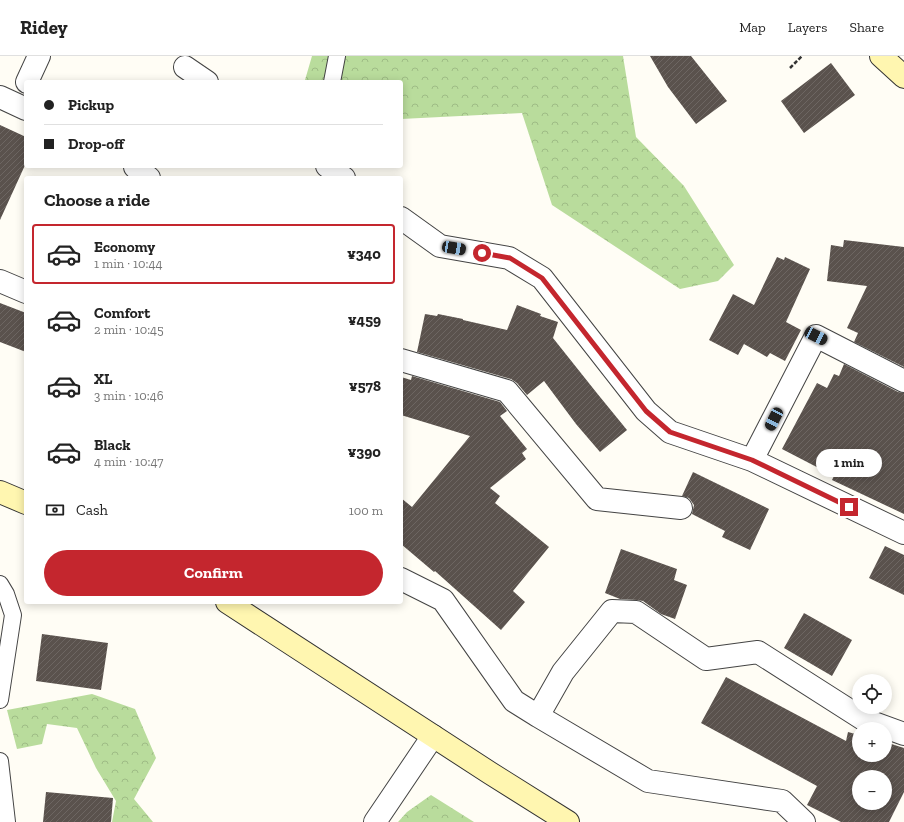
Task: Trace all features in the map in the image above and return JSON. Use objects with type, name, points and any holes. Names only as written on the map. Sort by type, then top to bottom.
[{"type":"street","points":[[27,80],[39,56]]},
{"type":"street","points":[[881,56],[904,77]]},
{"type":"street","points":[[186,66],[204,80]]},
{"type":"street","points":[[14,104],[24,86]]},
{"type":"street","points":[[330,168],[341,176]]},
{"type":"street","points":[[403,219],[440,246],[510,258],[542,278],[646,411],[670,432],[752,460],[904,534]]},
{"type":"street","points":[[0,281],[24,291]]},
{"type":"street","points":[[752,460],[816,336],[904,381]]},
{"type":"street","points":[[403,361],[506,391],[598,499],[681,508]]},
{"type":"street","points":[[0,492],[24,502]]},
{"type":"street","points":[[403,580],[443,600],[514,701],[538,716],[648,781],[782,801],[804,822]]},
{"type":"street","points":[[230,604],[568,822]]},
{"type":"street","points":[[538,716],[564,672],[573,660],[612,611],[620,611],[636,612],[706,659],[758,652],[863,719],[904,734]]},
{"type":"street","points":[[375,822],[433,736]]},
{"type":"lane","points":[[332,80],[336,56]]},
{"type":"lane","points":[[0,584],[6,594],[13,614],[0,700]]},
{"type":"lane","points":[[0,760],[7,822]]},
{"type":"path","points":[[790,68],[802,56]]},
{"type":"green space","points":[[312,56],[623,56],[636,137],[684,186],[734,265],[718,281],[680,289],[552,205],[522,113],[403,119],[403,80],[305,80]]},
{"type":"green space","points":[[92,694],[135,709],[156,758],[134,799],[153,822],[112,822],[116,801],[96,768],[77,728],[47,724],[42,744],[17,749],[7,710]]},
{"type":"green space","points":[[431,795],[474,822],[398,822],[407,812]]},
{"type":"building","points":[[650,56],[691,56],[727,101],[696,124],[668,87]]},
{"type":"building","points":[[831,63],[855,95],[804,133],[781,101]]},
{"type":"building","points":[[0,125],[24,136],[24,167],[0,220]]},
{"type":"building","points":[[844,240],[904,247],[904,367],[854,342],[858,333],[847,328],[867,286],[827,281],[831,245],[843,247]]},
{"type":"building","points":[[777,257],[784,260],[785,257],[810,269],[786,322],[801,330],[785,361],[770,353],[767,357],[744,344],[738,355],[709,340],[733,294],[754,305]]},
{"type":"building","points":[[0,303],[24,312],[24,351],[0,342]]},
{"type":"building","points":[[517,305],[541,314],[540,316],[558,322],[553,338],[627,430],[600,452],[576,424],[544,381],[527,395],[517,383],[511,379],[417,352],[425,314],[437,316],[438,314],[507,330]]},
{"type":"building","points":[[844,364],[898,392],[904,393],[904,514],[832,480],[834,476],[782,449],[817,383],[827,388],[834,374],[839,376]]},
{"type":"building","points":[[412,376],[500,402],[507,411],[500,416],[527,449],[522,453],[526,459],[490,488],[500,496],[495,503],[549,547],[513,591],[525,602],[501,630],[435,571],[434,572],[403,546],[403,500],[412,507],[470,436],[403,416],[403,378],[411,380]]},
{"type":"building","points":[[693,472],[769,509],[750,550],[722,537],[725,531],[692,514],[694,505],[689,498],[682,496]]},
{"type":"building","points":[[885,546],[904,555],[904,595],[869,578]]},
{"type":"building","points":[[621,549],[677,569],[674,580],[687,585],[675,619],[661,614],[643,601],[620,599],[605,593]]},
{"type":"building","points":[[804,613],[852,640],[832,676],[784,648]]},
{"type":"building","points":[[42,634],[108,643],[101,690],[36,681]]},
{"type":"building","points":[[726,677],[846,741],[848,732],[852,733],[852,762],[892,762],[892,744],[904,748],[904,792],[889,822],[841,822],[807,805],[817,786],[701,723]]},
{"type":"building","points":[[46,792],[113,798],[111,822],[43,822]]},
{"type":"route","points":[[482,253],[510,258],[542,278],[646,411],[670,432],[752,460],[849,507]]}]
